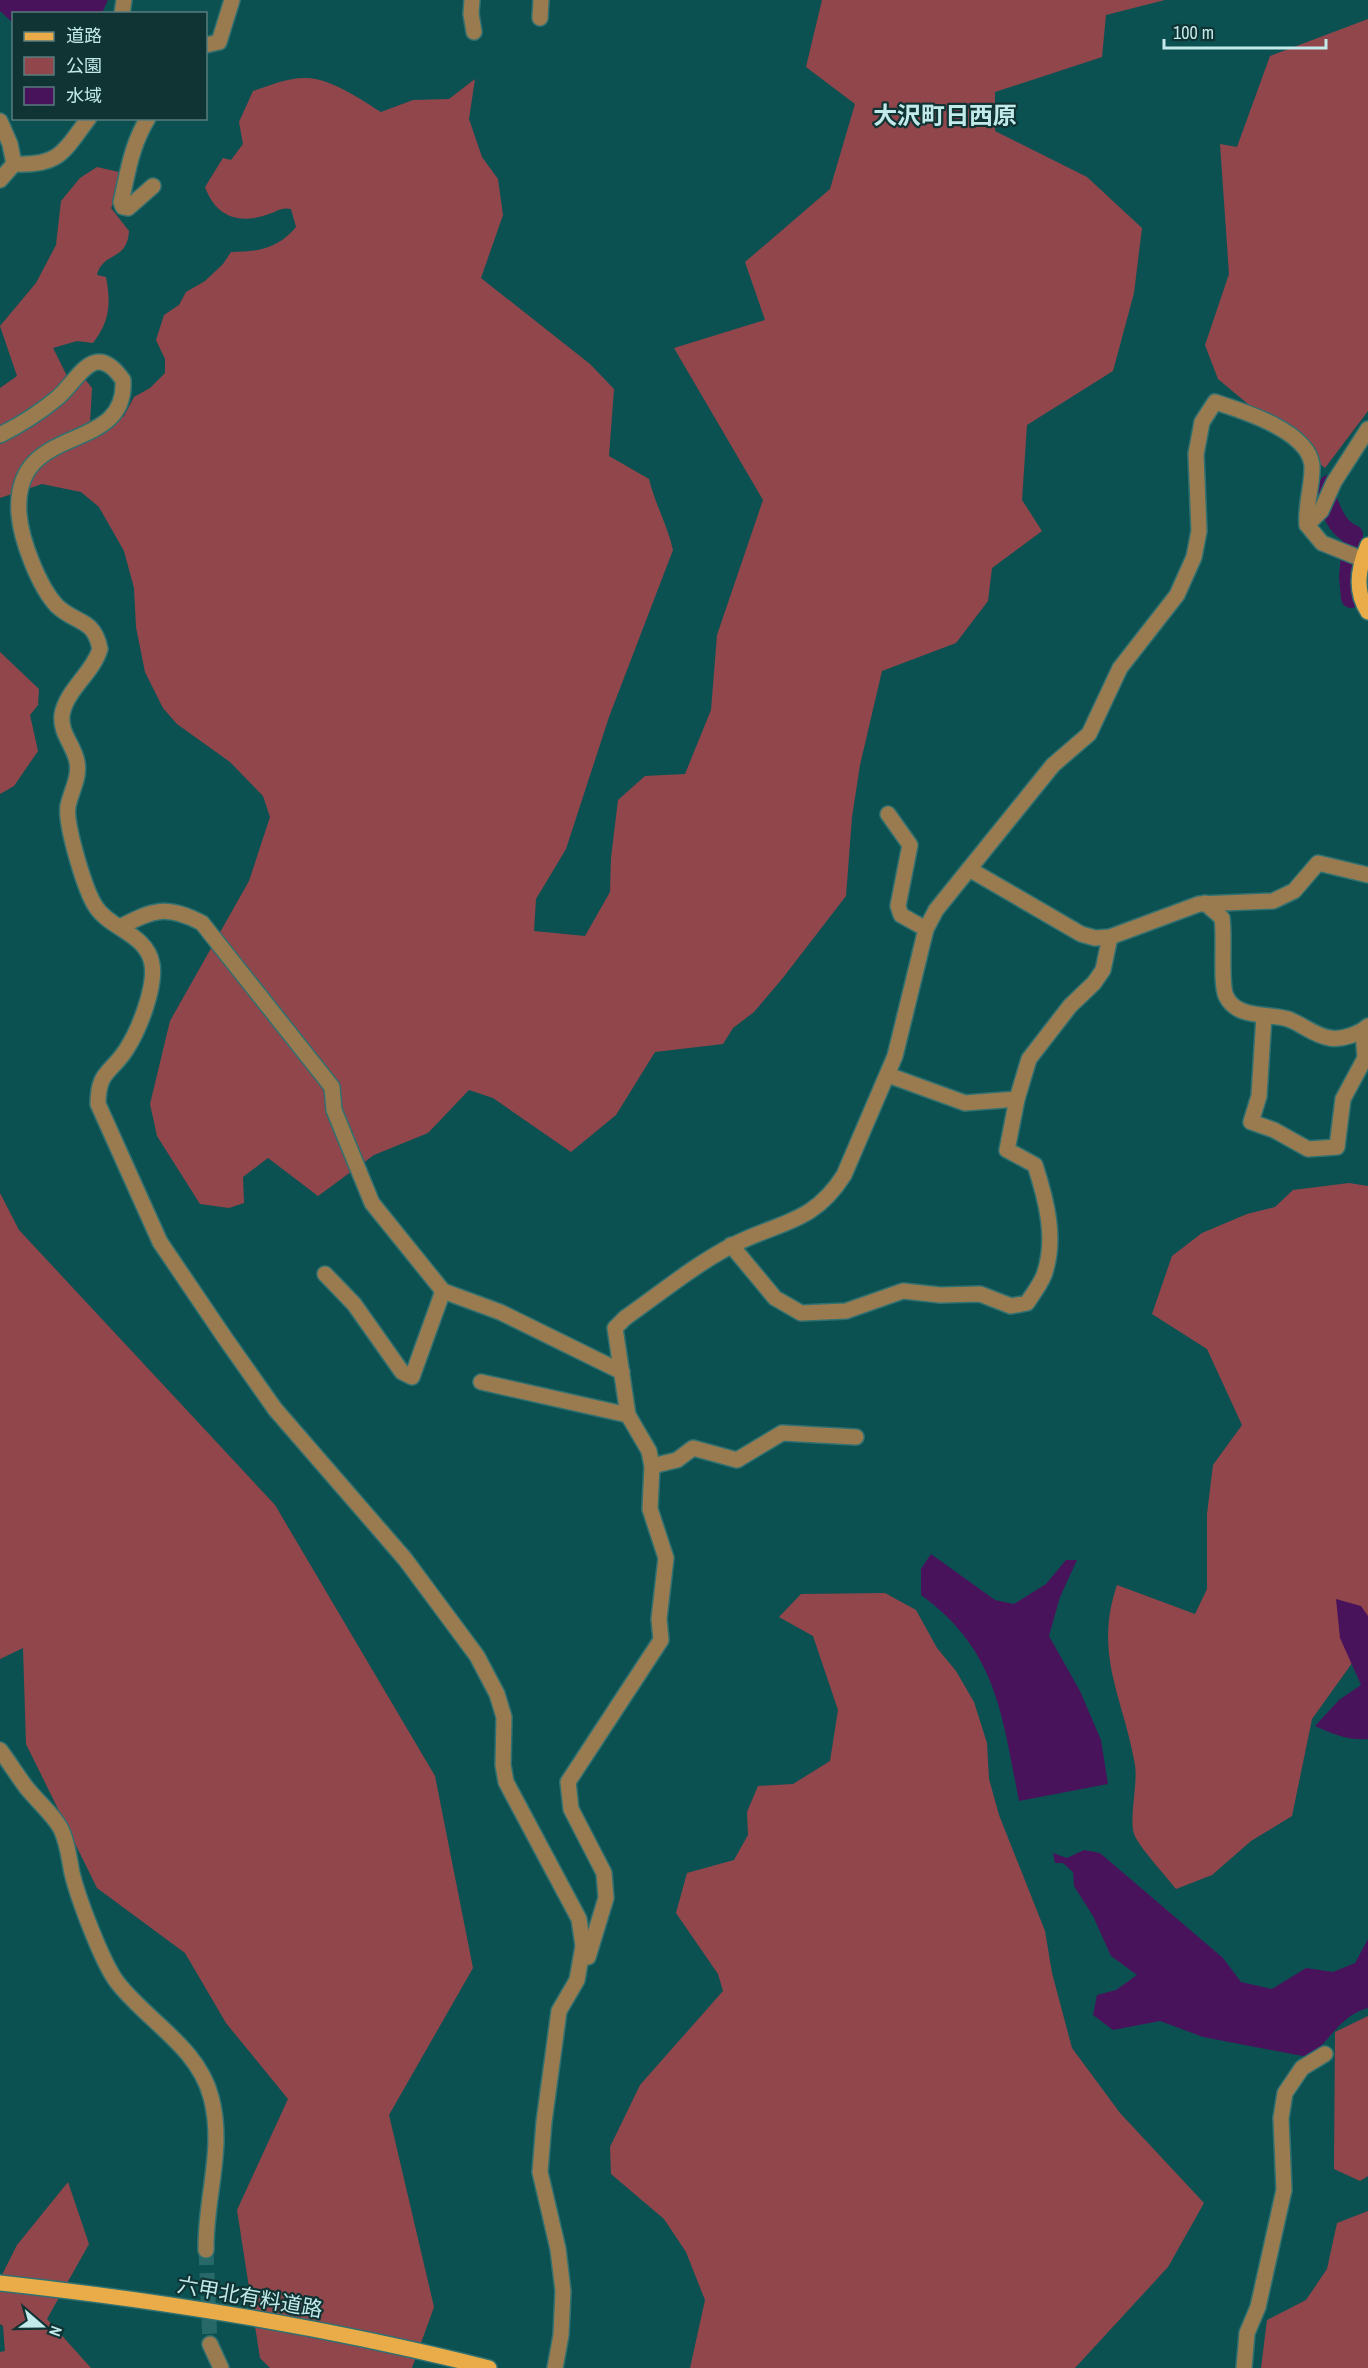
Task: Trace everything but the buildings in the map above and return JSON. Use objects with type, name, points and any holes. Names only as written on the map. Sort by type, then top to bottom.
[{"type":"main road","points":[[1365,552],[1358,576],[1359,593],[1368,612]]},
{"type":"main road","name":"六甲北有料道路","points":[[0,2283],[193,2307],[410,2348],[489,2368]]},
{"type":"street","points":[[207,45],[219,42],[232,0]]},
{"type":"street","points":[[472,0],[471,14],[474,32]]},
{"type":"street","points":[[540,18],[541,0]]},
{"type":"street","points":[[14,164],[39,165],[53,160],[62,153],[87,120]]},
{"type":"street","points":[[147,120],[136,137],[129,157],[121,202],[123,207],[128,208],[153,186]]},
{"type":"street","points":[[0,121],[10,144],[14,164]]},
{"type":"street","points":[[0,180],[14,164]]},
{"type":"street","points":[[0,435],[59,397],[82,367],[96,362],[108,365],[123,380],[120,403],[108,422],[40,455],[23,477],[18,499],[21,529],[45,589],[59,607],[93,628],[100,649],[92,669],[66,702],[62,716],[63,731],[77,760],[78,774],[68,808],[86,886],[96,908],[149,952],[152,965],[152,987],[126,1050],[105,1072],[98,1086],[98,1104],[160,1242],[275,1409],[405,1559],[477,1656],[497,1694],[504,1717],[503,1765],[506,1782],[579,1919],[583,1946],[577,1980],[559,2011],[544,2122],[540,2172],[558,2249],[563,2291],[561,2335],[555,2368]]},
{"type":"street","points":[[581,1956],[588,1957],[606,1898],[604,1873],[571,1809],[568,1782],[661,1640],[659,1619],[666,1558],[650,1509],[652,1466],[649,1451],[628,1415],[615,1328],[625,1318],[731,1245],[810,1213],[824,1203],[844,1175],[895,1056],[926,929],[936,910],[1053,765],[1089,734],[1120,668],[1177,595],[1194,557],[1199,531],[1196,454],[1202,422],[1215,402],[1247,412],[1298,439],[1308,450],[1312,465],[1307,525],[1322,543],[1365,552]]},
{"type":"street","points":[[1307,525],[1321,511],[1334,482],[1368,429]]},
{"type":"street","points":[[888,814],[910,845],[898,906],[901,915],[926,929]]},
{"type":"street","points":[[969,869],[1081,934],[1095,938],[1110,937],[1205,903],[1274,901],[1294,891],[1318,863],[1368,875]]},
{"type":"street","points":[[1205,903],[1222,918],[1225,995],[1233,1006],[1264,1016],[1288,1019],[1330,1039],[1345,1037],[1365,1028],[1365,1058],[1343,1098],[1337,1147],[1308,1149],[1274,1130],[1251,1122],[1259,1096],[1264,1016]]},
{"type":"street","points":[[120,927],[146,913],[165,909],[185,914],[202,923],[332,1087],[334,1110],[372,1203],[443,1291],[500,1312],[622,1372]]},
{"type":"street","points":[[731,1245],[775,1298],[801,1313],[846,1311],[903,1292],[940,1295],[981,1294],[1011,1306],[1027,1303],[1044,1275],[1050,1239],[1046,1199],[1035,1165],[1007,1150],[1017,1099],[1029,1059],[1102,970],[1110,937]]},
{"type":"street","points":[[888,1075],[965,1103],[1017,1099]]},
{"type":"street","points":[[325,1274],[354,1304],[402,1372],[412,1377],[443,1291]]},
{"type":"street","points":[[481,1382],[628,1415]]},
{"type":"street","points":[[652,1466],[677,1460],[693,1448],[737,1460],[782,1432],[856,1437]]},
{"type":"street","points":[[0,1750],[25,1786],[60,1827],[69,1849],[72,1873],[87,1920],[115,1980],[140,2008],[177,2041],[195,2063],[211,2094],[217,2123],[217,2159],[207,2209],[206,2250]]},
{"type":"street","points":[[1244,2368],[1247,2333],[1258,2307],[1284,2190],[1281,2118],[1285,2093],[1302,2068],[1325,2054]]},
{"type":"street","points":[[210,2344],[221,2368]]},
{"type":"green space","points":[[822,0],[1165,0],[1106,15],[1102,57],[995,92],[995,131],[1087,177],[1142,228],[1134,293],[1113,371],[1027,425],[1022,500],[1042,531],[992,568],[988,601],[956,643],[882,671],[860,765],[852,817],[846,896],[782,979],[754,1012],[733,1028],[723,1044],[655,1052],[616,1115],[571,1152],[493,1098],[469,1090],[428,1133],[374,1155],[318,1196],[268,1158],[243,1177],[244,1203],[229,1208],[200,1204],[157,1136],[150,1104],[170,1021],[249,881],[270,817],[263,796],[230,762],[177,724],[163,708],[145,672],[136,627],[134,588],[124,551],[99,507],[81,492],[42,484],[0,498],[0,388],[17,376],[0,326],[36,283],[56,245],[61,201],[80,178],[97,167],[119,172],[118,194],[111,208],[129,231],[124,248],[104,262],[97,275],[106,277],[109,304],[106,320],[93,343],[77,341],[53,348],[67,376],[84,378],[92,388],[90,422],[102,433],[124,416],[134,397],[150,388],[165,373],[165,359],[156,340],[164,315],[179,305],[186,292],[205,281],[223,264],[231,252],[258,250],[274,245],[296,227],[291,209],[282,209],[248,219],[230,216],[215,205],[205,187],[223,158],[231,160],[243,144],[239,122],[253,91],[294,79],[317,79],[346,91],[381,112],[413,100],[449,99],[475,79],[469,119],[482,157],[498,179],[503,215],[481,278],[590,364],[614,389],[609,456],[649,479],[673,550],[609,717],[566,849],[536,899],[534,931],[585,936],[610,892],[611,858],[618,800],[645,776],[685,774],[711,710],[717,635],[763,500],[674,348],[765,320],[745,262],[830,189],[855,104],[806,67]]},
{"type":"green space","points":[[1368,19],[1368,411],[1325,468],[1218,379],[1205,345],[1229,274],[1220,144],[1237,147],[1270,56]]},
{"type":"green space","points":[[0,652],[39,689],[38,705],[30,715],[38,751],[14,786],[0,794]]},
{"type":"green space","points":[[1349,1183],[1368,1186],[1368,1647],[1360,1652],[1312,1719],[1292,1816],[1251,1841],[1212,1875],[1176,1889],[1147,1854],[1134,1834],[1132,1819],[1135,1765],[1109,1655],[1110,1610],[1117,1585],[1195,1614],[1207,1589],[1207,1514],[1213,1465],[1242,1425],[1207,1349],[1152,1314],[1172,1256],[1202,1233],[1247,1214],[1275,1207],[1293,1190]]},
{"type":"green space","points":[[0,1193],[19,1230],[275,1505],[435,1776],[473,1968],[389,2115],[434,2307],[412,2368],[270,2368],[260,2358],[237,2210],[288,2099],[226,2023],[185,1953],[97,1888],[26,1744],[23,1648],[0,1659]]},
{"type":"green space","points":[[885,1593],[916,1610],[937,1648],[956,1671],[974,1702],[987,1743],[989,1779],[999,1815],[1045,1931],[1052,1973],[1072,2048],[1120,2113],[1204,2203],[1168,2267],[1075,2368],[690,2368],[705,2300],[686,2252],[664,2219],[611,2174],[610,2147],[640,2085],[723,1991],[718,1974],[676,1913],[687,1873],[734,1860],[748,1835],[747,1812],[758,1786],[793,1784],[830,1761],[838,1710],[813,1636],[779,1617],[801,1594]]},
{"type":"green space","points":[[1368,2016],[1368,2176],[1360,2181],[1334,2169],[1335,2032]]},
{"type":"green space","points":[[68,2182],[89,2244],[47,2319],[91,2368],[0,2368],[0,2352],[5,2351],[3,2326],[0,2324],[0,2279],[17,2245]]},
{"type":"green space","points":[[1368,2211],[1368,2368],[1261,2368],[1267,2320],[1306,2300],[1327,2269],[1337,2223]]},
{"type":"water","points":[[0,0],[108,0],[102,12],[12,12],[12,22],[0,11]]},
{"type":"water","points":[[931,1554],[995,1600],[1014,1604],[1046,1584],[1066,1560],[1077,1560],[1060,1597],[1049,1636],[1080,1691],[1101,1740],[1108,1784],[1019,1801],[1001,1713],[981,1662],[966,1638],[946,1616],[921,1595],[921,1569]]},
{"type":"water","points":[[1336,1599],[1361,1606],[1368,1616],[1368,1739],[1341,1736],[1315,1726],[1339,1700],[1361,1685],[1340,1638]]},
{"type":"water","points":[[1084,1850],[1100,1853],[1223,1958],[1241,1982],[1272,1989],[1306,1968],[1333,1972],[1355,1963],[1368,1939],[1368,2008],[1350,2016],[1308,2057],[1203,2037],[1160,2021],[1113,2030],[1093,2015],[1097,1995],[1116,1990],[1137,1975],[1111,1956],[1093,1916],[1074,1886],[1073,1872],[1063,1863],[1055,1863],[1053,1853],[1067,1858]]},
{"type":"waterway","points":[[1329,485],[1324,493],[1332,512],[1338,523],[1353,535],[1349,577],[1351,598]]},
{"type":"tunnel","points":[[206,2250],[210,2344]]},
{"type":"district","name":"大沢町日西原","points":[[945,115]]}]
